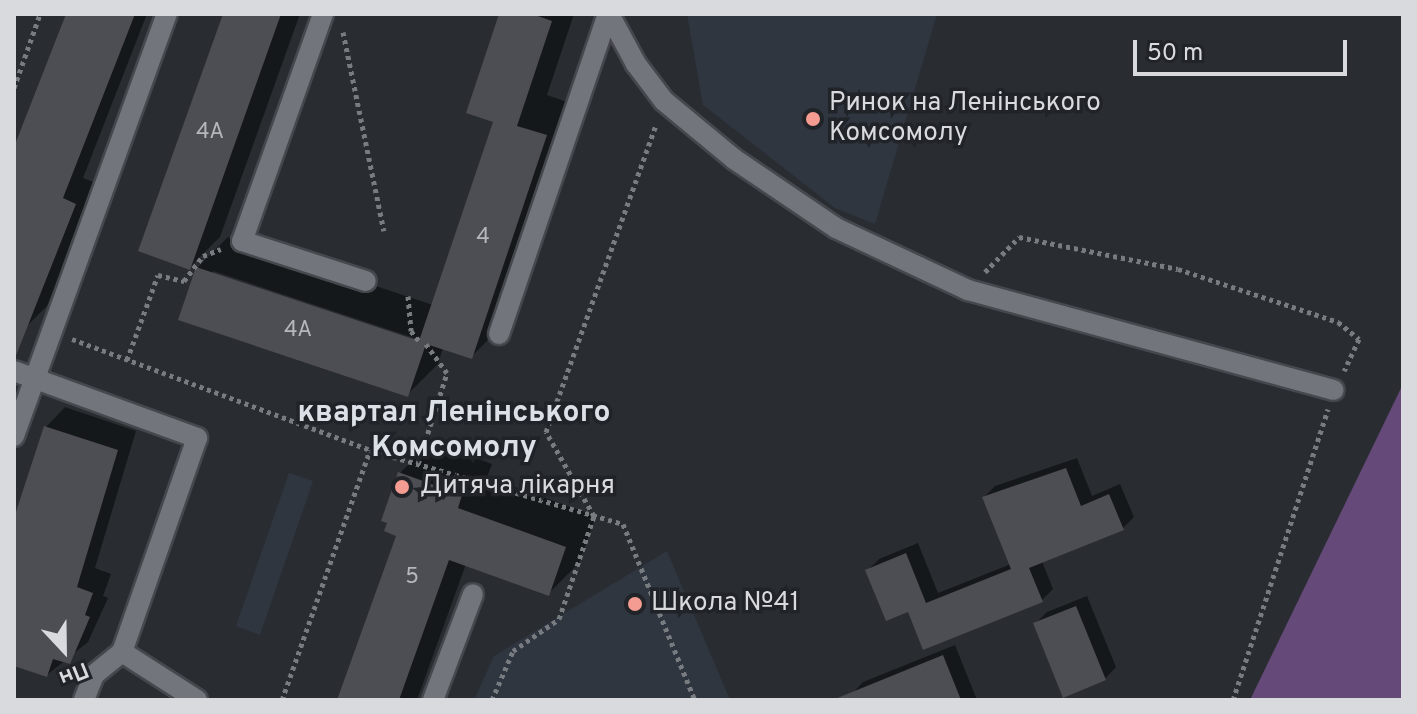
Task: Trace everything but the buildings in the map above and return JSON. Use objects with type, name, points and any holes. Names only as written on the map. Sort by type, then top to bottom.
[{"type":"lane","points":[[14,436],[167,14]]},
{"type":"lane","points":[[323,14],[242,241],[366,281]]},
{"type":"lane","points":[[609,14],[636,64],[664,101],[734,159],[836,228],[968,290],[1334,390]]},
{"type":"lane","points":[[499,334],[609,14]]},
{"type":"lane","points":[[14,371],[197,438],[122,652],[94,675],[84,700]]},
{"type":"lane","points":[[433,700],[473,594]]},
{"type":"lane","points":[[122,652],[197,700]]},
{"type":"path","points":[[14,88],[40,14]]},
{"type":"path","points":[[343,29],[384,231]]},
{"type":"path","points":[[492,700],[513,651],[559,619],[594,516],[546,432],[664,101]]},
{"type":"path","points":[[968,290],[1019,237],[1178,269],[1338,322],[1359,339],[1334,390],[1233,700]]},
{"type":"path","points":[[127,360],[158,275],[184,281],[203,256],[242,241]]},
{"type":"path","points":[[408,296],[411,331],[447,373],[418,464]]},
{"type":"path","points":[[53,332],[370,450],[623,524],[695,700]]},
{"type":"path","points":[[282,700],[370,450]]},
{"type":"shaded area","name":"Ринок на Ленінського Комсомолу","points":[[687,14],[937,14],[875,224],[835,208],[703,105]]},
{"type":"shaded area","points":[[1403,384],[1403,700],[1250,700]]},
{"type":"shaded area","points":[[289,473],[313,481],[260,635],[236,626]]},
{"type":"shaded area","name":"Школа №41","points":[[667,551],[730,700],[474,700],[494,656]]},
{"type":"place","name":"Ринок на Ленінського Комсомолу","points":[[813,119]]},
{"type":"place","name":"Дитяча лікарня","points":[[402,487]]},
{"type":"place","name":"Школа №41","points":[[635,604]]},
{"type":"district","name":"квартал Ленінського Комсомолу","points":[[454,431]]}]
